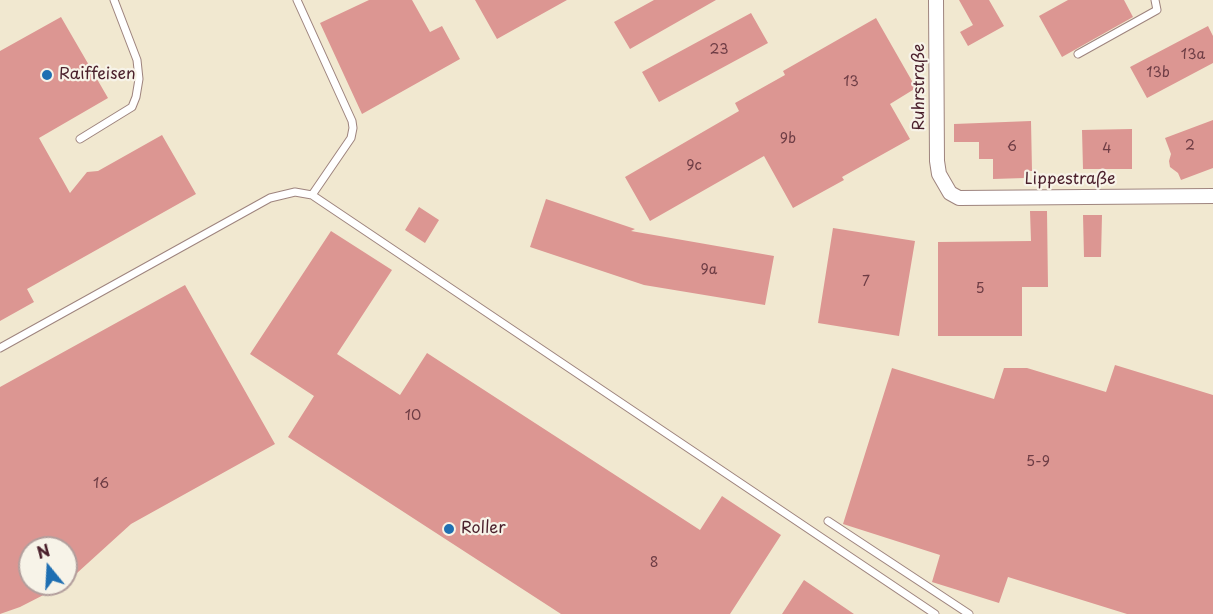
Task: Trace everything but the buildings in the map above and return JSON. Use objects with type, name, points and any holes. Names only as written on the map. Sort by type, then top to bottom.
[{"type":"street","name":"Ruhrstraße","points":[[936,0],[939,174]]},
{"type":"street","name":"Lippestraße","points":[[939,174],[950,194],[959,198],[1213,196]]},
{"type":"lane","points":[[80,139],[132,107],[136,97],[139,79],[137,60],[114,0]]},
{"type":"lane","points":[[297,0],[352,121],[353,128],[351,138],[312,195]]},
{"type":"lane","points":[[1078,54],[1157,10],[1155,0]]},
{"type":"lane","points":[[0,348],[270,198],[295,192],[312,195],[935,614]]},
{"type":"lane","points":[[828,521],[969,614]]},
{"type":"place","name":"Raiffeisen","points":[[47,75]]},
{"type":"place","name":"Roller","points":[[449,529]]}]
